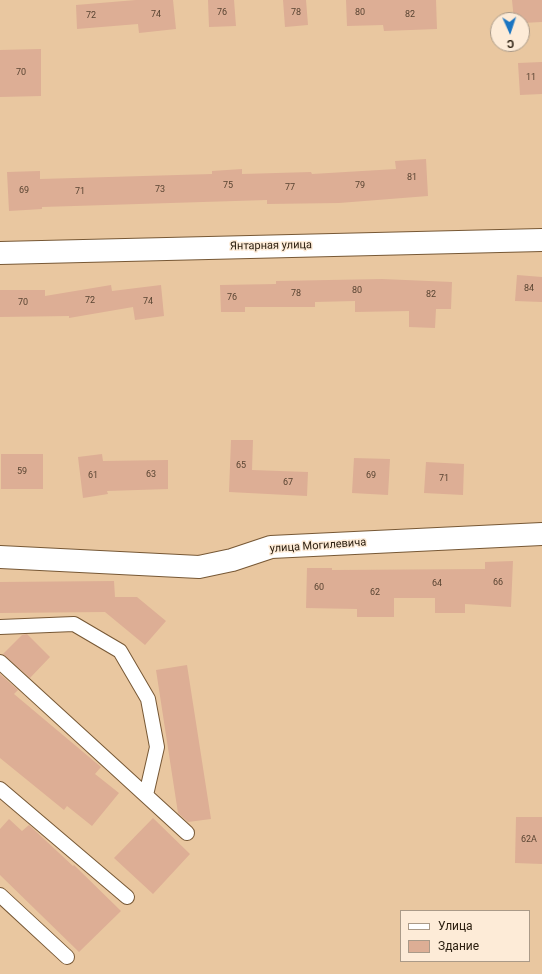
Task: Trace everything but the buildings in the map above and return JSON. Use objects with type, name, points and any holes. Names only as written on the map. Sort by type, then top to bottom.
[{"type":"street","name":"Янтарная улица","points":[[0,253],[542,240]]},
{"type":"street","name":"улица Могилевича","points":[[0,557],[199,567],[232,560],[271,547],[542,534]]},
{"type":"lane","points":[[0,627],[74,624],[120,651],[148,699],[157,747],[146,795]]},
{"type":"lane","points":[[0,662],[187,833]]},
{"type":"lane","points":[[0,789],[127,897]]},
{"type":"lane","points":[[0,895],[67,957]]}]
